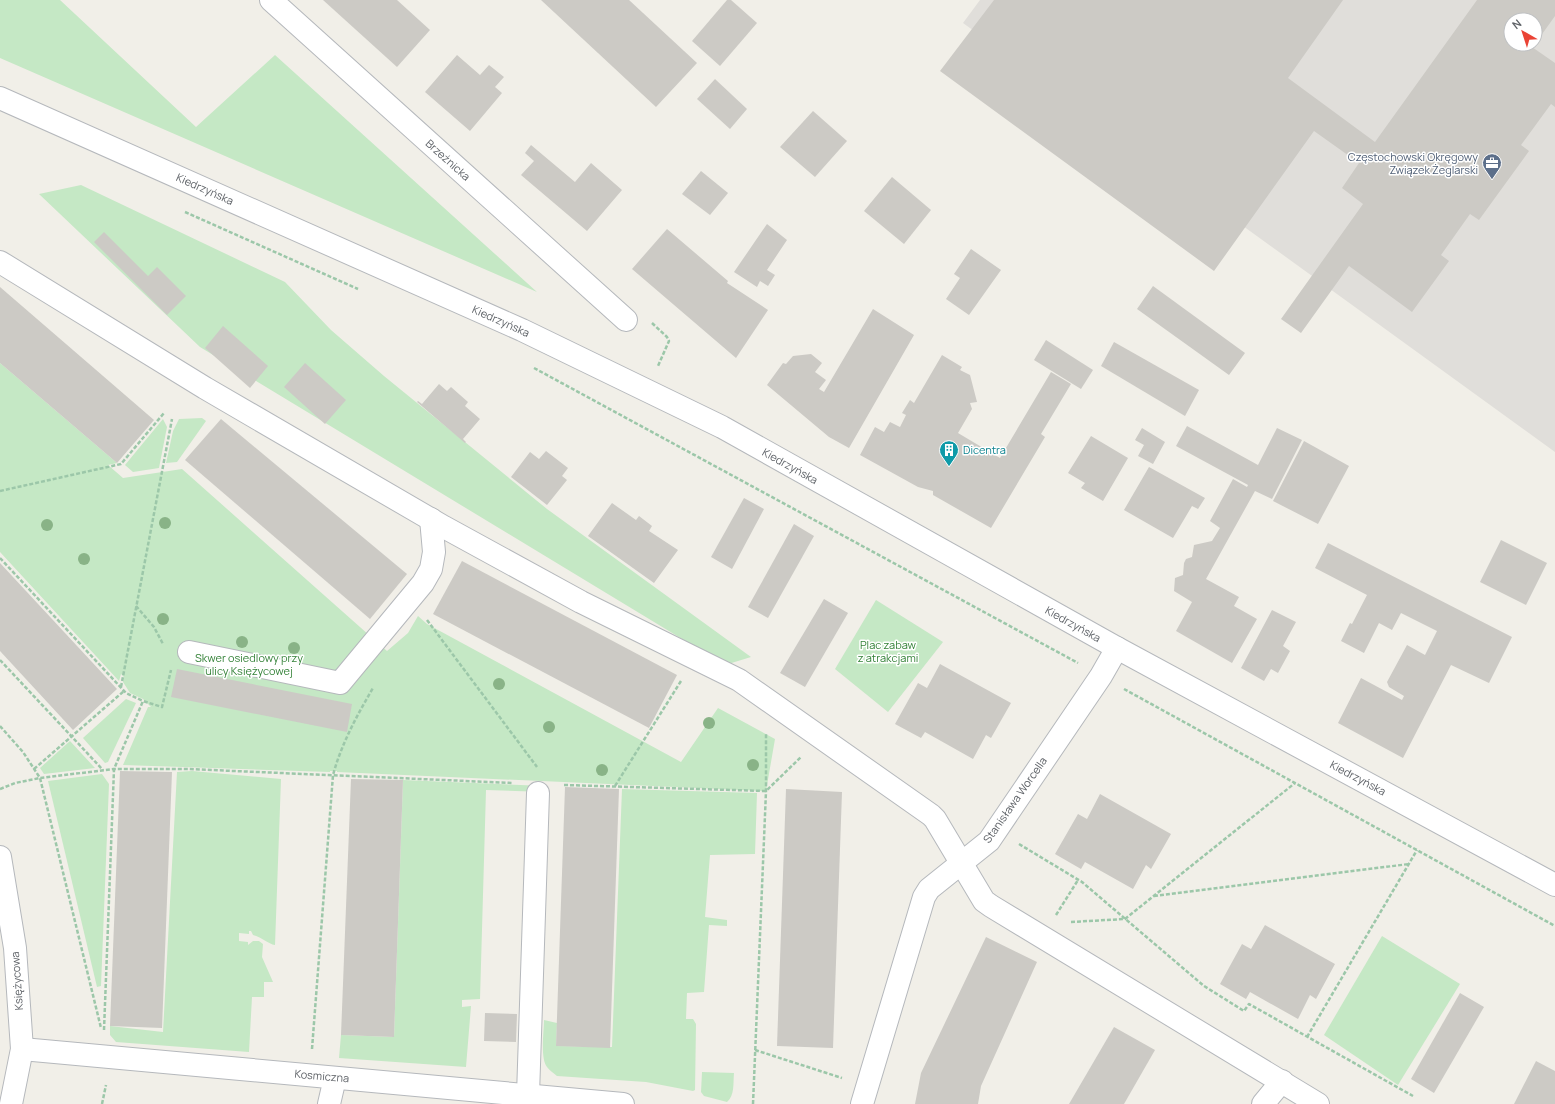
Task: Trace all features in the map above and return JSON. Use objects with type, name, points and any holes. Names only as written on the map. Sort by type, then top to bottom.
[{"type":"street","name":"Brzeźnicka","points":[[270,0],[622,316]]},
{"type":"street","name":"Kiedrzyńska","points":[[0,98],[522,330],[722,427],[1117,648],[1555,885]]},
{"type":"street","points":[[0,262],[205,388],[431,519],[582,602],[739,680],[931,815],[935,819],[984,901],[990,906],[1318,1104]]},
{"type":"street","points":[[181,657],[340,683],[422,583],[431,569],[434,552],[431,519]]},
{"type":"street","name":"Stanisława Worcella","points":[[862,1104],[924,897],[929,889],[989,841],[1101,676],[1117,648]]},
{"type":"street","points":[[528,1095],[533,783]]},
{"type":"street","name":"Księżycowa","points":[[0,857],[15,948],[22,1049],[11,1104]]},
{"type":"street","name":"Kosmiczna","points":[[22,1049],[528,1095],[577,1102],[623,1104]]},
{"type":"street","points":[[329,1104],[335,1078]]},
{"type":"street","points":[[1263,1104],[1282,1081]]},
{"type":"path","points":[[183,212],[363,291]]},
{"type":"path","points":[[622,316],[629,308],[635,308],[667,337],[669,341],[646,391]]},
{"type":"path","points":[[531,367],[1101,676],[1118,687],[1128,691],[1555,926]]},
{"type":"path","points":[[0,491],[121,464],[164,413]]},
{"type":"path","points":[[121,687],[172,419]]},
{"type":"path","points":[[0,558],[126,693],[143,701],[162,707],[181,657]]},
{"type":"path","points":[[136,606],[154,627],[163,645]]},
{"type":"path","points":[[424,616],[533,783]]},
{"type":"path","points":[[0,660],[103,771]]},
{"type":"path","points":[[614,787],[681,680]]},
{"type":"path","points":[[34,769],[124,691]]},
{"type":"path","points":[[0,726],[23,752],[40,778],[103,1033],[114,769],[143,701]]},
{"type":"path","points":[[753,1104],[766,791],[766,726]]},
{"type":"path","points":[[558,785],[766,791],[803,755]]},
{"type":"path","points":[[312,1050],[333,775],[339,756]]},
{"type":"path","points":[[0,789],[15,783],[40,778],[114,769],[188,769],[533,783]]},
{"type":"path","points":[[1066,922],[1125,919],[1295,783]]},
{"type":"path","points":[[996,830],[1078,880],[1204,986],[1244,1011],[1249,1004],[1413,1096]]},
{"type":"path","points":[[1307,1037],[1416,850]]},
{"type":"path","points":[[1154,896],[1409,864]]},
{"type":"path","points":[[1055,916],[1078,880]]},
{"type":"path","points":[[756,1050],[846,1080]]},
{"type":"path","points":[[102,1104],[106,1085]]},
{"type":"shaded area","points":[[980,0],[1555,0],[1555,452],[963,23]]},
{"type":"green space","points":[[0,0],[60,0],[196,127],[275,55],[537,292],[0,58]]},
{"type":"green space","points":[[81,185],[285,282],[331,330],[384,376],[547,509],[751,657],[725,665],[200,347],[39,194]]},
{"type":"green space","name":"Skwer osiedlowy przy ulicy Księżycowej","points":[[0,363],[117,463],[108,465],[123,478],[182,469],[387,651],[408,633],[418,616],[427,624],[681,762],[718,708],[775,739],[766,791],[337,771],[123,765],[148,707],[151,707],[143,699],[130,693],[123,682],[124,677],[121,674],[119,681],[0,552]]},
{"type":"green space","points":[[202,418],[206,421],[177,462],[166,463],[173,431],[179,419]]},
{"type":"green space","points":[[163,419],[167,427],[159,468],[133,472],[125,465]]},
{"type":"green space","name":"Plac zabaw z atrakcjami","points":[[876,600],[943,642],[888,712],[835,669]]},
{"type":"green space","points":[[126,699],[136,703],[108,762],[105,763],[83,738]]},
{"type":"green space","points":[[70,741],[95,768],[44,774],[40,768]]},
{"type":"green space","points":[[192,771],[281,779],[275,945],[253,935],[251,931],[249,931],[249,934],[239,933],[239,941],[248,942],[248,945],[253,941],[259,941],[263,944],[262,957],[273,982],[264,982],[264,997],[252,997],[249,1052],[116,1042],[110,1035],[110,1026],[163,1032],[177,772]]},
{"type":"green space","points":[[102,774],[109,784],[101,986],[97,987],[48,781]]},
{"type":"green space","points":[[403,780],[545,786],[545,792],[486,790],[480,999],[462,1000],[462,1007],[471,1006],[466,1067],[339,1058],[341,1035],[394,1037]]},
{"type":"green space","points":[[622,789],[757,793],[755,854],[710,855],[705,917],[727,920],[727,926],[709,925],[704,992],[687,993],[686,1019],[693,1019],[696,1024],[695,1090],[693,1091],[646,1082],[557,1076],[549,1070],[545,1063],[543,1045],[544,1020],[557,1023],[556,1046],[612,1047]]},
{"type":"green space","points":[[1382,936],[1460,984],[1398,1085],[1324,1035]]},
{"type":"green space","points":[[702,1072],[734,1073],[732,1092],[730,1099],[727,1102],[704,1096],[701,1092]]},
{"type":"building","points":[[323,0],[397,0],[430,30],[397,67]]},
{"type":"building","points":[[541,0],[629,0],[697,63],[656,107]]},
{"type":"building","points":[[727,0],[731,0],[757,23],[720,66],[692,41]]},
{"type":"building","points":[[994,0],[1343,0],[1288,78],[1375,142],[1477,0],[1555,0],[1555,16],[1543,33],[1543,12],[1503,12],[1503,52],[1539,52],[1555,63],[1555,107],[1551,104],[1521,145],[1529,151],[1479,220],[1470,214],[1441,255],[1449,261],[1412,312],[1349,266],[1301,333],[1281,319],[1363,204],[1342,188],[1359,163],[1314,131],[1214,271],[940,71]]},
{"type":"building","points":[[457,55],[480,75],[489,65],[504,77],[495,87],[502,93],[470,131],[425,92]]},
{"type":"building","points":[[715,79],[747,109],[730,129],[697,99]]},
{"type":"building","points":[[813,111],[847,141],[815,177],[780,147]]},
{"type":"building","points":[[531,145],[575,182],[591,163],[622,190],[587,231],[521,175],[534,161],[525,153]]},
{"type":"building","points":[[701,171],[728,193],[710,215],[682,194]]},
{"type":"building","points":[[892,177],[931,210],[904,244],[864,211]]},
{"type":"building","points":[[767,224],[787,240],[767,270],[775,275],[768,286],[760,281],[757,287],[734,272]]},
{"type":"building","points":[[667,229],[728,281],[727,283],[768,310],[736,358],[632,269]]},
{"type":"building","points":[[104,232],[148,276],[157,267],[186,296],[167,315],[94,242]]},
{"type":"building","points":[[971,249],[1001,270],[969,315],[946,299],[960,278],[954,274]]},
{"type":"building","points":[[1153,286],[1245,353],[1229,375],[1137,309]]},
{"type":"building","points":[[0,287],[154,420],[117,463],[0,363]]},
{"type":"building","points":[[873,309],[914,335],[849,448],[829,437],[767,385],[783,363],[786,364],[793,356],[811,354],[822,363],[815,372],[826,380],[819,389],[824,392]]},
{"type":"building","points":[[223,326],[268,366],[250,388],[205,348]]},
{"type":"building","points":[[1046,340],[1093,370],[1081,389],[1034,360]]},
{"type":"building","points":[[1114,342],[1199,390],[1185,416],[1101,366]]},
{"type":"building","points":[[942,355],[962,367],[960,370],[970,375],[977,402],[970,403],[972,409],[958,433],[1000,458],[1051,372],[1071,384],[1041,434],[1045,437],[991,528],[933,495],[933,491],[918,487],[860,455],[875,427],[884,432],[890,422],[900,427],[906,415],[902,413],[910,400],[914,403]]},
{"type":"building","points":[[305,363],[346,400],[325,424],[284,387]]},
{"type":"building","points":[[439,384],[447,391],[451,387],[468,402],[465,406],[480,419],[463,439],[466,442],[465,443],[417,402],[418,401],[422,404]]},
{"type":"building","points":[[221,419],[407,574],[370,619],[185,460]]},
{"type":"building","points":[[1187,426],[1258,465],[1277,428],[1302,440],[1272,499],[1255,491],[1206,579],[1239,597],[1234,606],[1257,619],[1232,663],[1176,631],[1192,602],[1174,591],[1175,578],[1183,575],[1184,563],[1186,559],[1192,557],[1194,545],[1212,541],[1220,528],[1210,521],[1233,479],[1247,487],[1248,485],[1176,446]]},
{"type":"building","points":[[1142,428],[1165,442],[1153,464],[1138,456],[1144,445],[1135,440]]},
{"type":"building","points":[[1091,436],[1128,458],[1103,501],[1081,488],[1085,483],[1068,473]]},
{"type":"building","points":[[1304,441],[1349,466],[1318,524],[1273,501]]},
{"type":"building","points":[[546,451],[568,468],[562,476],[567,480],[547,505],[511,477],[530,452],[539,459]]},
{"type":"building","points":[[1149,467],[1205,498],[1198,509],[1192,506],[1173,538],[1124,510]]},
{"type":"building","points":[[744,498],[764,509],[732,569],[711,557]]},
{"type":"building","points":[[612,503],[636,520],[639,516],[652,526],[649,531],[678,550],[654,583],[588,536]]},
{"type":"building","points":[[794,524],[814,536],[768,618],[748,607]]},
{"type":"building","points":[[1501,540],[1547,563],[1526,605],[1480,582]]},
{"type":"building","points":[[1328,543],[1512,637],[1489,683],[1451,665],[1403,758],[1338,723],[1361,678],[1402,700],[1404,696],[1389,687],[1387,682],[1407,645],[1425,655],[1437,631],[1401,613],[1392,630],[1379,623],[1364,653],[1341,641],[1350,623],[1352,624],[1367,595],[1315,568]]},
{"type":"building","points":[[462,561],[677,675],[649,728],[433,614]]},
{"type":"building","points":[[0,563],[117,689],[73,730],[0,651]]},
{"type":"building","points":[[824,599],[848,613],[805,687],[780,673]]},
{"type":"building","points":[[1272,610],[1296,622],[1283,646],[1290,651],[1278,673],[1271,669],[1264,681],[1241,668]]},
{"type":"building","points":[[940,664],[1011,703],[991,738],[986,735],[973,759],[925,732],[921,738],[895,724],[918,683],[927,688]]},
{"type":"building","points":[[177,669],[352,704],[347,732],[171,697]]},
{"type":"building","points":[[120,771],[172,772],[162,1028],[110,1026]]},
{"type":"building","points":[[351,779],[403,780],[394,1037],[341,1035]]},
{"type":"building","points":[[565,787],[619,789],[610,1048],[556,1046]]},
{"type":"building","points":[[786,789],[842,792],[833,1048],[777,1046]]},
{"type":"building","points":[[1100,794],[1171,834],[1151,869],[1146,865],[1133,889],[1085,862],[1081,869],[1055,854],[1078,814],[1087,819]]},
{"type":"building","points":[[1265,925],[1335,964],[1316,999],[1310,995],[1298,1019],[1250,992],[1246,999],[1220,984],[1242,944],[1251,949]]},
{"type":"building","points":[[986,937],[1037,962],[981,1086],[978,1104],[915,1104],[921,1073]]},
{"type":"building","points":[[1460,993],[1484,1007],[1434,1093],[1411,1079]]},
{"type":"building","points":[[485,1013],[517,1014],[516,1042],[484,1041]]},
{"type":"building","points":[[1114,1027],[1155,1050],[1124,1104],[1069,1104]]},
{"type":"building","points":[[1536,1061],[1555,1071],[1555,1104],[1514,1104]]},
{"type":"place","name":"Częstochowski Okręgowy Związek Żeglarski","points":[[1492,180]]},
{"type":"place","name":"Dicentra","points":[[949,467]]}]
